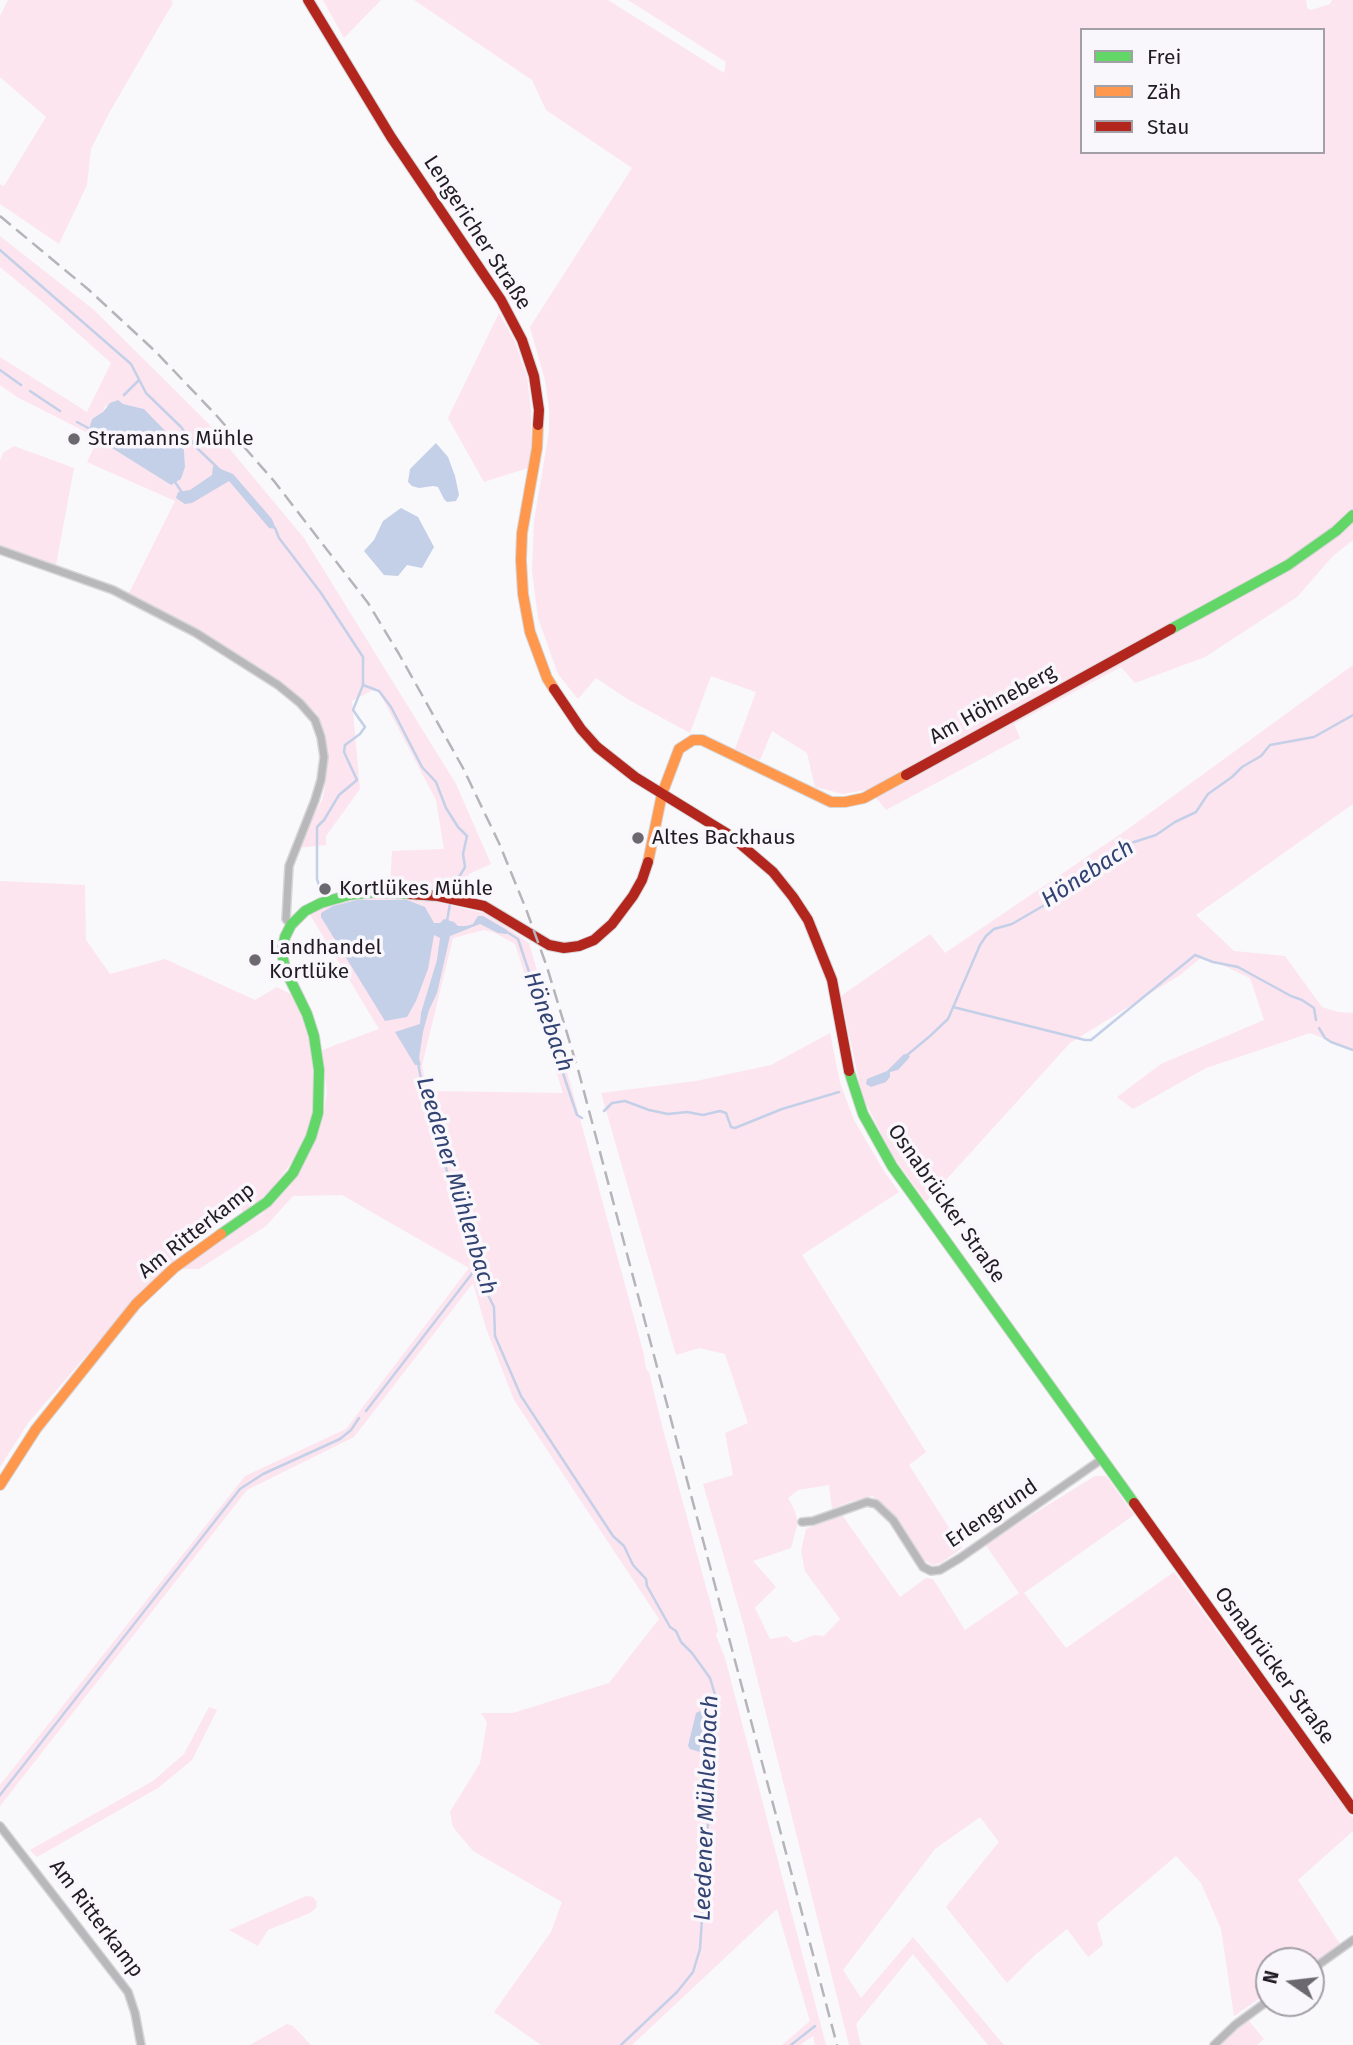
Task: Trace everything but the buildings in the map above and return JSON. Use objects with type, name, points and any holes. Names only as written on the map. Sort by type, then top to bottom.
[{"type":"main road","name":"Lengericher Straße","points":[[308,0],[391,137],[501,300],[522,340],[534,376],[539,409],[537,448],[522,533],[523,594]]},
{"type":"main road","name":"Am Höhneberg","points":[[662,794],[679,748],[693,740],[702,740],[831,802],[864,798],[1288,565],[1336,531],[1353,515]]},
{"type":"main road","name":"Osnabrücker Straße","points":[[523,594],[530,632],[547,678],[567,710],[597,747],[635,777],[730,836],[773,872],[793,897],[808,920],[832,980],[850,1077],[863,1114],[892,1166],[1353,1810]]},
{"type":"main road","points":[[290,925],[305,911],[349,895],[376,892],[438,896],[484,906],[549,945],[564,948],[579,946],[594,940],[612,924],[642,880],[648,864],[662,794]]},
{"type":"main road","name":"Am Ritterkamp","points":[[0,1485],[36,1429],[136,1304],[174,1268],[267,1202],[293,1173],[312,1137],[318,1113],[319,1070],[314,1036],[307,1014],[285,969],[282,951],[290,925]]},
{"type":"street","points":[[0,550],[113,590],[196,633],[278,685],[315,720],[324,757],[315,800],[289,866],[286,919],[290,925]]},
{"type":"street","name":"Erlengrund","points":[[802,1522],[813,1521],[867,1503],[876,1504],[892,1520],[923,1567],[940,1570],[1102,1459]]},
{"type":"street","name":"Am Ritterkamp","points":[[0,1826],[128,1992],[141,2045]]},
{"type":"street","points":[[1325,1960],[1353,1940]]},
{"type":"street","points":[[1214,2045],[1255,2011]]},
{"type":"shaded area","points":[[8,0],[171,0],[173,3],[91,149],[87,185],[59,244],[0,204],[0,184],[4,186],[46,117],[0,77],[0,16]]},
{"type":"shaded area","points":[[323,0],[381,0],[344,38]]},
{"type":"shaded area","points":[[414,0],[608,0],[724,73],[726,62],[628,0],[1306,0],[1307,8],[1311,10],[1330,4],[1332,0],[1353,0],[1353,540],[1333,556],[1297,597],[1205,657],[1135,683],[1121,667],[1014,724],[1020,738],[886,810],[865,790],[843,794],[815,787],[807,753],[772,731],[760,760],[735,749],[756,692],[711,676],[690,733],[629,700],[596,678],[578,699],[558,674],[538,618],[532,571],[534,521],[549,432],[549,408],[545,380],[530,327],[632,168],[546,110],[532,80]]},
{"type":"shaded area","points":[[0,236],[94,310],[209,424],[304,538],[456,784],[491,864],[469,874],[464,896],[390,888],[392,851],[444,849],[436,800],[377,688],[352,701],[360,789],[326,836],[326,845],[297,848],[323,798],[328,764],[326,735],[317,714],[281,681],[187,624],[129,593],[175,501],[87,462],[98,439],[171,485],[181,479],[185,467],[184,450],[144,409],[123,404],[105,406],[103,412],[92,419],[88,433],[17,397],[0,385],[0,357],[87,412],[111,363],[0,267]]},
{"type":"shaded area","points":[[499,313],[514,340],[527,377],[531,410],[531,449],[528,468],[484,482],[448,418]]},
{"type":"shaded area","points":[[14,446],[74,468],[56,565],[0,545],[0,461],[3,453]]},
{"type":"shaded area","points":[[1353,665],[1353,804],[1196,915],[1234,951],[1285,956],[1322,1007],[1353,1013],[1353,1050],[1310,1033],[1206,1068],[1133,1109],[1117,1097],[1161,1064],[1264,1020],[1250,978],[1203,956],[1180,975],[1070,1043],[926,1202],[893,1156],[862,1096],[841,996],[930,934],[945,953],[1128,829]]},
{"type":"shaded area","points":[[0,881],[85,885],[86,940],[110,974],[165,959],[255,1000],[277,987],[292,995],[307,1027],[316,1080],[315,1100],[307,1135],[298,1154],[271,1190],[244,1214],[232,1199],[174,1241],[183,1256],[135,1299],[28,1423],[0,1467]]},
{"type":"shaded area","points":[[390,895],[438,902],[483,913],[529,943],[649,1372],[826,2045],[815,2045],[813,2036],[800,2045],[782,2045],[810,2021],[777,1909],[632,2045],[541,2045],[494,2012],[551,1932],[562,1902],[473,1851],[453,1827],[450,1812],[480,1763],[487,1722],[481,1713],[513,1713],[609,1683],[659,1619],[514,1400],[486,1328],[473,1283],[354,1437],[247,1490],[0,1806],[0,1785],[245,1476],[346,1429],[469,1268],[342,1195],[293,1196],[266,1226],[199,1269],[177,1269],[262,1214],[290,1186],[316,1138],[323,1114],[327,1094],[322,1050],[379,1029],[309,913],[347,901]],"holes":[[[484,930],[515,944],[563,1093],[427,1091],[422,1065],[453,938]]]},
{"type":"shaded area","points":[[830,1033],[840,1083],[854,1120],[899,1192],[802,1255],[926,1452],[909,1465],[962,1548],[941,1563],[932,1565],[923,1559],[873,1496],[832,1509],[829,1485],[798,1490],[788,1498],[798,1522],[791,1548],[753,1561],[776,1587],[755,1608],[770,1639],[787,1636],[794,1643],[814,1635],[824,1636],[840,1619],[805,1571],[801,1551],[806,1529],[842,1515],[900,1597],[926,1578],[933,1579],[965,1630],[1019,1593],[985,1544],[1095,1476],[1106,1476],[1134,1515],[1024,1593],[1066,1648],[1174,1572],[1353,1819],[1353,1831],[1298,1880],[1340,1944],[1325,1954],[1325,1947],[1255,1947],[1255,2002],[1234,2016],[1221,1929],[1201,1883],[1176,1856],[1097,1923],[1103,1945],[1088,1957],[1067,1929],[1007,1983],[946,1907],[999,1842],[980,1817],[935,1849],[843,1970],[861,1998],[913,1937],[1004,2045],[988,2045],[913,1954],[856,2024],[861,2045],[849,2045],[744,1626],[703,1484],[733,1475],[725,1433],[748,1423],[725,1354],[699,1348],[676,1355],[601,1093],[696,1081],[771,1065]]},
{"type":"shaded area","points":[[209,1707],[217,1710],[192,1760],[158,1788],[37,1857],[30,1850],[153,1781],[184,1754]]},
{"type":"shaded area","points":[[306,1896],[313,1897],[317,1902],[316,1908],[268,1930],[258,1946],[229,1930]]},
{"type":"shaded area","points":[[1248,2020],[1264,2039],[1257,2045],[1219,2045]]},
{"type":"shaded area","points":[[287,2024],[293,2026],[311,2045],[250,2045]]},
{"type":"water","points":[[118,400],[123,404],[144,409],[184,450],[185,467],[181,479],[171,485],[88,433],[92,419],[110,403]]},
{"type":"water","points":[[436,443],[448,457],[455,476],[459,495],[456,501],[447,502],[438,487],[419,488],[408,482],[410,469]]},
{"type":"water","points":[[213,466],[233,474],[272,519],[276,529],[269,528],[229,481],[192,503],[185,504],[176,498],[178,492],[190,490],[212,475]]},
{"type":"water","points":[[401,508],[418,517],[434,547],[422,568],[407,565],[398,576],[384,575],[364,551],[374,540],[383,521]]},
{"type":"water","points":[[357,900],[407,900],[425,907],[434,923],[440,923],[444,919],[458,926],[466,926],[473,924],[478,916],[483,916],[507,930],[507,934],[498,933],[480,924],[450,936],[437,993],[423,1032],[419,1058],[421,1065],[415,1065],[395,1032],[420,1024],[440,938],[434,935],[428,969],[407,1017],[385,1021],[321,917],[321,913],[333,906]]},
{"type":"water","points":[[904,1054],[910,1056],[909,1058],[898,1070],[890,1072],[886,1082],[871,1087],[866,1084],[867,1079],[887,1071]]},
{"type":"water","points":[[704,1712],[700,1752],[688,1746],[696,1713]]},
{"type":"waterway","points":[[0,250],[131,364],[146,393],[221,471]]},
{"type":"waterway","name":"Leedener Mühlenbach","points":[[0,370],[21,385]]},
{"type":"waterway","points":[[124,395],[139,380]]},
{"type":"waterway","name":"Leedener Mühlenbach","points":[[30,391],[60,411]]},
{"type":"waterway","name":"Leedener Mühlenbach","points":[[77,422],[90,429]]},
{"type":"waterway","name":"Leedener Mühlenbach","points":[[175,482],[183,494]]},
{"type":"waterway","name":"Leedener Mühlenbach","points":[[275,528],[279,538],[321,593],[363,657],[363,685],[379,691],[391,707],[422,767],[436,782],[446,808],[467,836],[463,854],[465,867],[453,887],[447,921]]},
{"type":"waterway","points":[[319,885],[317,827],[339,795],[357,780],[344,752],[345,745],[365,727],[353,710],[363,685]]},
{"type":"waterway","name":"Hönebach","points":[[906,1056],[948,1019],[980,945],[994,929],[1012,924],[1074,888],[1091,870],[1117,851],[1156,835],[1196,812],[1208,794],[1242,767],[1261,756],[1270,745],[1314,737],[1353,715]]},
{"type":"waterway","name":"Hönebach","points":[[507,932],[518,939],[577,1115],[582,1118]]},
{"type":"waterway","points":[[953,1007],[1091,1040],[1195,955],[1238,967],[1302,1000],[1314,1008],[1316,1020]]},
{"type":"waterway","points":[[1319,1028],[1331,1042],[1353,1050]]},
{"type":"waterway","name":"Leedener Mühlenbach","points":[[418,1063],[424,1095],[466,1234],[482,1283],[494,1307],[495,1336],[521,1396],[613,1536],[624,1546],[633,1565],[646,1579],[647,1586],[670,1627],[676,1631],[681,1642],[710,1678],[716,1698],[700,1949],[693,1972],[677,1992],[621,2045]]},
{"type":"waterway","name":"Hönebach","points":[[604,1111],[612,1103],[625,1101],[668,1114],[687,1112],[703,1115],[720,1111],[726,1113],[731,1127],[735,1128],[782,1109],[839,1092]]},
{"type":"waterway","points":[[366,1411],[477,1267]]},
{"type":"waterway","points":[[0,1795],[240,1489],[263,1474],[340,1439],[351,1430],[359,1418]]},
{"type":"waterway","points":[[791,2045],[815,2026]]},
{"type":"railway","points":[[0,216],[89,290],[155,351],[274,481],[368,603],[463,768],[499,843],[547,967],[579,1073],[837,2045]]},
{"type":"traffic: fast","points":[[1171,629],[1288,565],[1336,531],[1353,515]]},
{"type":"traffic: fast","points":[[221,1234],[267,1202],[293,1173],[311,1137],[318,1113],[319,1070],[314,1036],[307,1014],[285,969],[282,952],[291,925],[305,911],[349,895],[376,892],[409,894]]},
{"type":"traffic: fast","points":[[849,1071],[863,1114],[892,1166],[1134,1503]]},
{"type":"traffic: slow","points":[[538,425],[537,448],[522,533],[523,594],[530,632],[547,678],[554,689]]},
{"type":"traffic: slow","points":[[648,862],[662,794],[679,749],[693,740],[702,740],[831,802],[864,798],[906,775]]},
{"type":"traffic: slow","points":[[0,1485],[36,1429],[136,1304],[174,1268],[221,1234]]},
{"type":"traffic: jam","points":[[308,0],[391,137],[501,300],[522,340],[534,376],[539,410],[538,425]]},
{"type":"traffic: jam","points":[[906,775],[1171,629]]},
{"type":"traffic: jam","points":[[554,689],[581,729],[597,747],[635,777],[731,836],[773,872],[793,897],[808,920],[832,980],[849,1071]]},
{"type":"traffic: jam","points":[[409,894],[438,896],[484,906],[549,945],[564,948],[579,946],[594,940],[612,924],[633,896],[648,862]]},
{"type":"traffic: jam","points":[[1134,1503],[1353,1809]]},
{"type":"place","name":"Stramanns Mühle","points":[[74,439]]},
{"type":"place","name":"Altes Backhaus","points":[[638,838]]},
{"type":"place","name":"Kortlükes Mühle","points":[[325,889]]},
{"type":"place","name":"Landhandel Kortlüke","points":[[255,960]]}]
